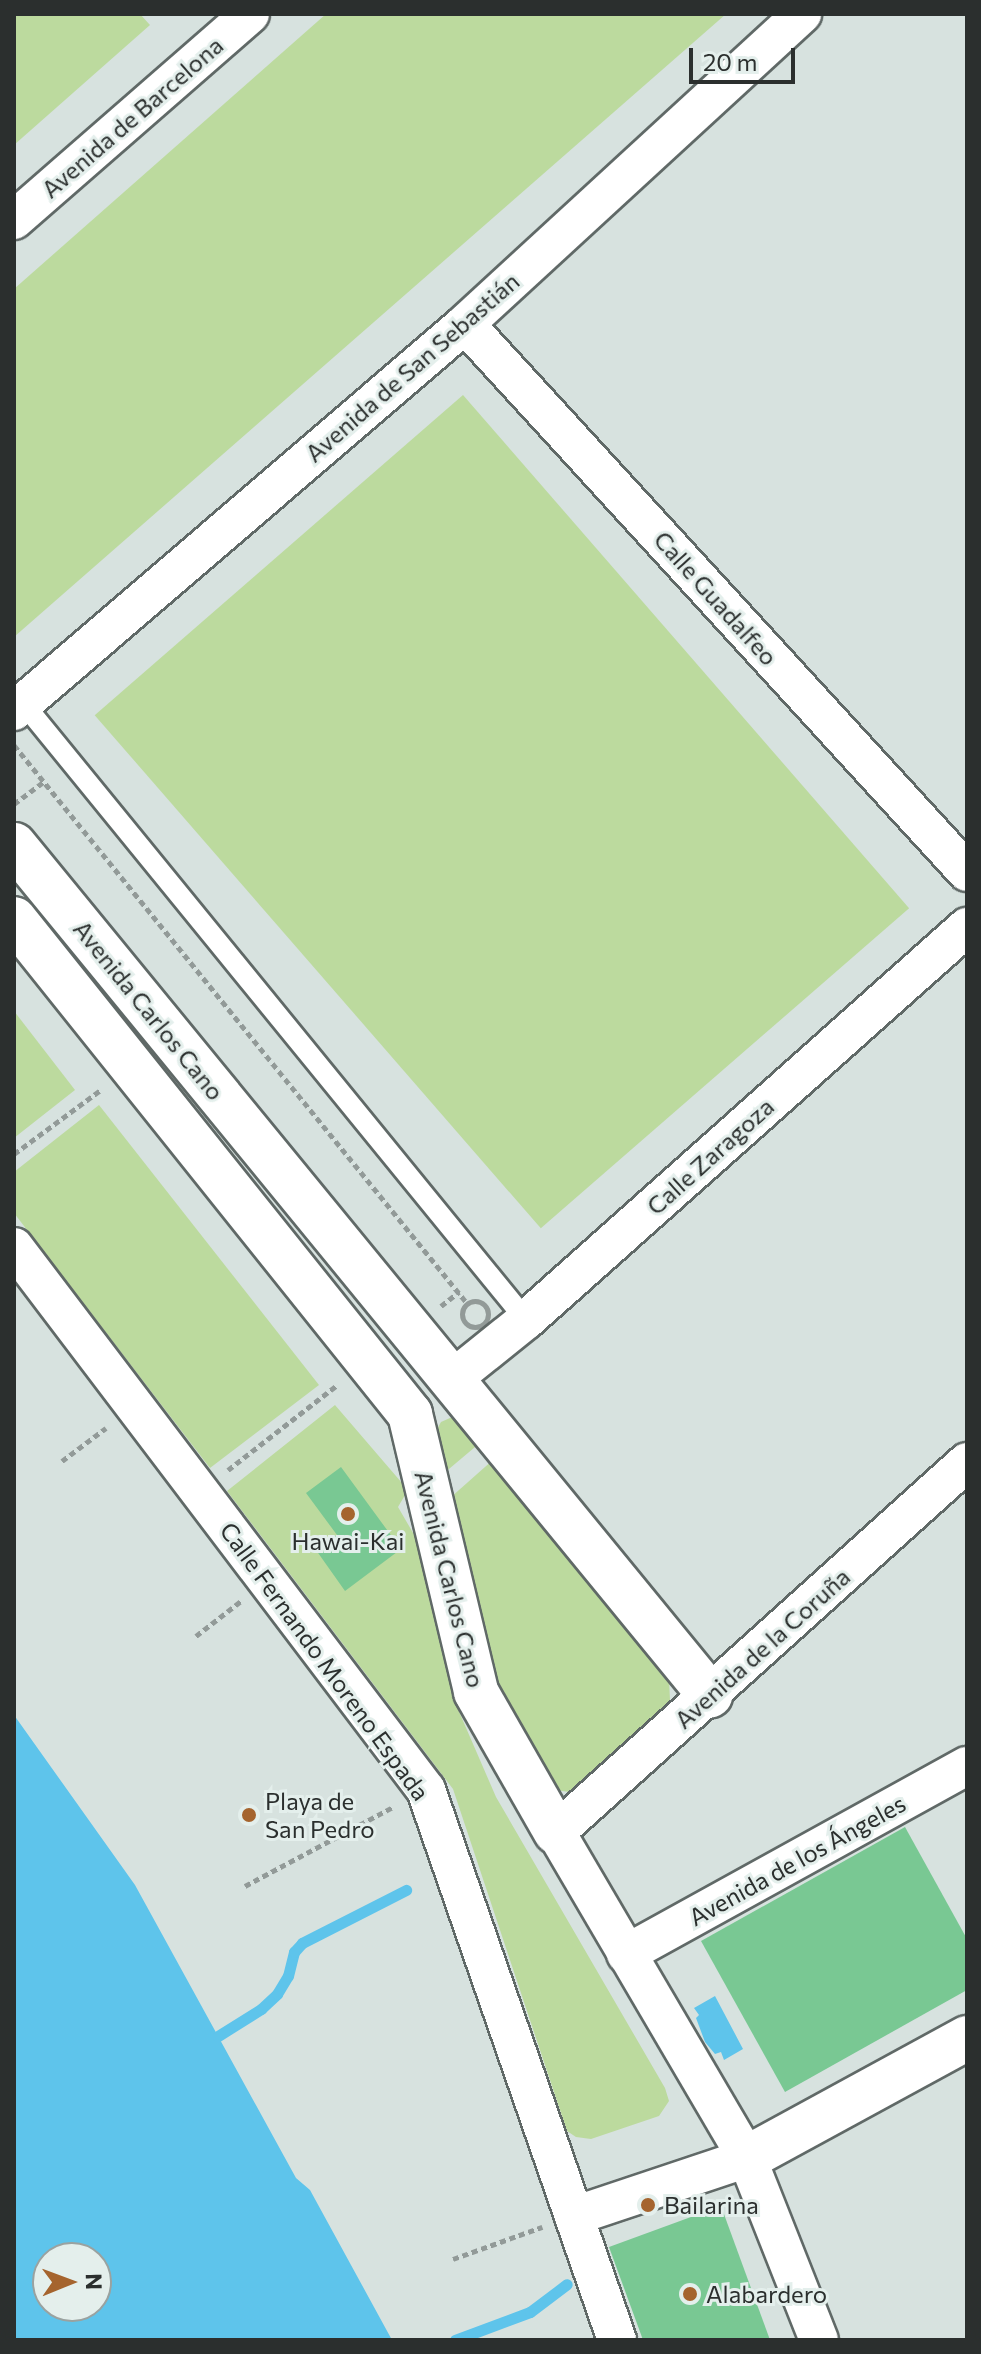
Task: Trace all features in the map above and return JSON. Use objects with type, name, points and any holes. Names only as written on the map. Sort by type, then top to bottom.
[{"type":"street","name":"Avenida de San Sebastián","points":[[18,707],[465,324],[802,14]]},
{"type":"street","name":"Avenida de Barcelona","points":[[14,220],[226,22]]},
{"type":"street","name":"Calle Guadalfeo","points":[[465,324],[967,872]]},
{"type":"street","name":"Avenida Carlos Cano","points":[[14,845],[710,1695]]},
{"type":"street","name":"Avenida Carlos Cano","points":[[14,919],[410,1414],[476,1692],[747,2158],[819,2340]]},
{"type":"street","name":"Calle Zaragoza","points":[[450,1381],[526,1320],[967,927]]},
{"type":"street","name":"Calle Fernando Moreno Espada","points":[[14,1247],[426,1790],[617,2340]]},
{"type":"street","name":"Avenida de la Coruña","points":[[556,1832],[967,1462]]},
{"type":"street","name":"Avenida de los Ángeles","points":[[626,1954],[967,1766]]},
{"type":"street","points":[[574,2216],[747,2158],[967,2038]]},
{"type":"lane","points":[[18,707],[526,1320]]},
{"type":"path","points":[[14,745],[467,1303]]},
{"type":"path","points":[[14,804],[44,781]]},
{"type":"path","points":[[14,1154],[131,1067]]},
{"type":"path","points":[[409,1331],[459,1292]]},
{"type":"path","points":[[200,1491],[369,1361]]},
{"type":"path","points":[[245,1886],[426,1790]]},
{"type":"path","points":[[453,2259],[574,2216]]},
{"type":"green space","points":[[14,14],[140,14],[150,25],[14,145]]},
{"type":"green space","points":[[326,14],[726,14],[14,637],[14,289]]},
{"type":"green space","points":[[463,395],[909,908],[541,1228],[95,715]]},
{"type":"green space","points":[[14,1011],[75,1090],[14,1138]]},
{"type":"green space","points":[[99,1105],[319,1385],[210,1468],[14,1213],[14,1172]]},
{"type":"green space","points":[[335,1405],[408,1490],[398,1507],[416,1538],[457,1707],[496,1797],[665,2088],[669,2101],[659,2116],[591,2139],[576,2137],[567,2131],[453,1789],[227,1491]]},
{"type":"green space","points":[[456,1418],[481,1442],[443,1474],[436,1431],[441,1422]]},
{"type":"green space","points":[[494,1459],[669,1678],[670,1701],[666,1712],[577,1793],[555,1790],[503,1703],[493,1675],[450,1498]]},
{"type":"water","points":[[14,1715],[135,1885],[296,2178],[310,2190],[392,2340],[14,2340]]},
{"type":"water","points":[[715,1996],[743,2049],[724,2060],[721,2052],[715,2054],[705,2042],[696,2018],[699,2015],[694,2008]]},
{"type":"building","name":"Hawai-Kai","points":[[341,1467],[401,1549],[345,1591],[316,1550],[337,1535],[306,1493]]},
{"type":"building","points":[[905,1827],[967,1939],[967,1990],[785,2092],[701,1941]]},
{"type":"building","name":"Alabardero","points":[[721,2206],[770,2340],[643,2340],[609,2247]]},
{"type":"waterway","points":[[218,2036],[261,2009],[277,1994],[288,1976],[294,1952],[302,1943],[406,1890]]},
{"type":"waterway","points":[[455,2340],[530,2312],[567,2284]]},
{"type":"place","name":"Hawai-Kai","points":[[348,1514]]},
{"type":"place","name":"Playa de San Pedro","points":[[249,1815]]},
{"type":"place","name":"Bailarina","points":[[648,2205]]},
{"type":"place","name":"Alabardero","points":[[690,2294]]}]
